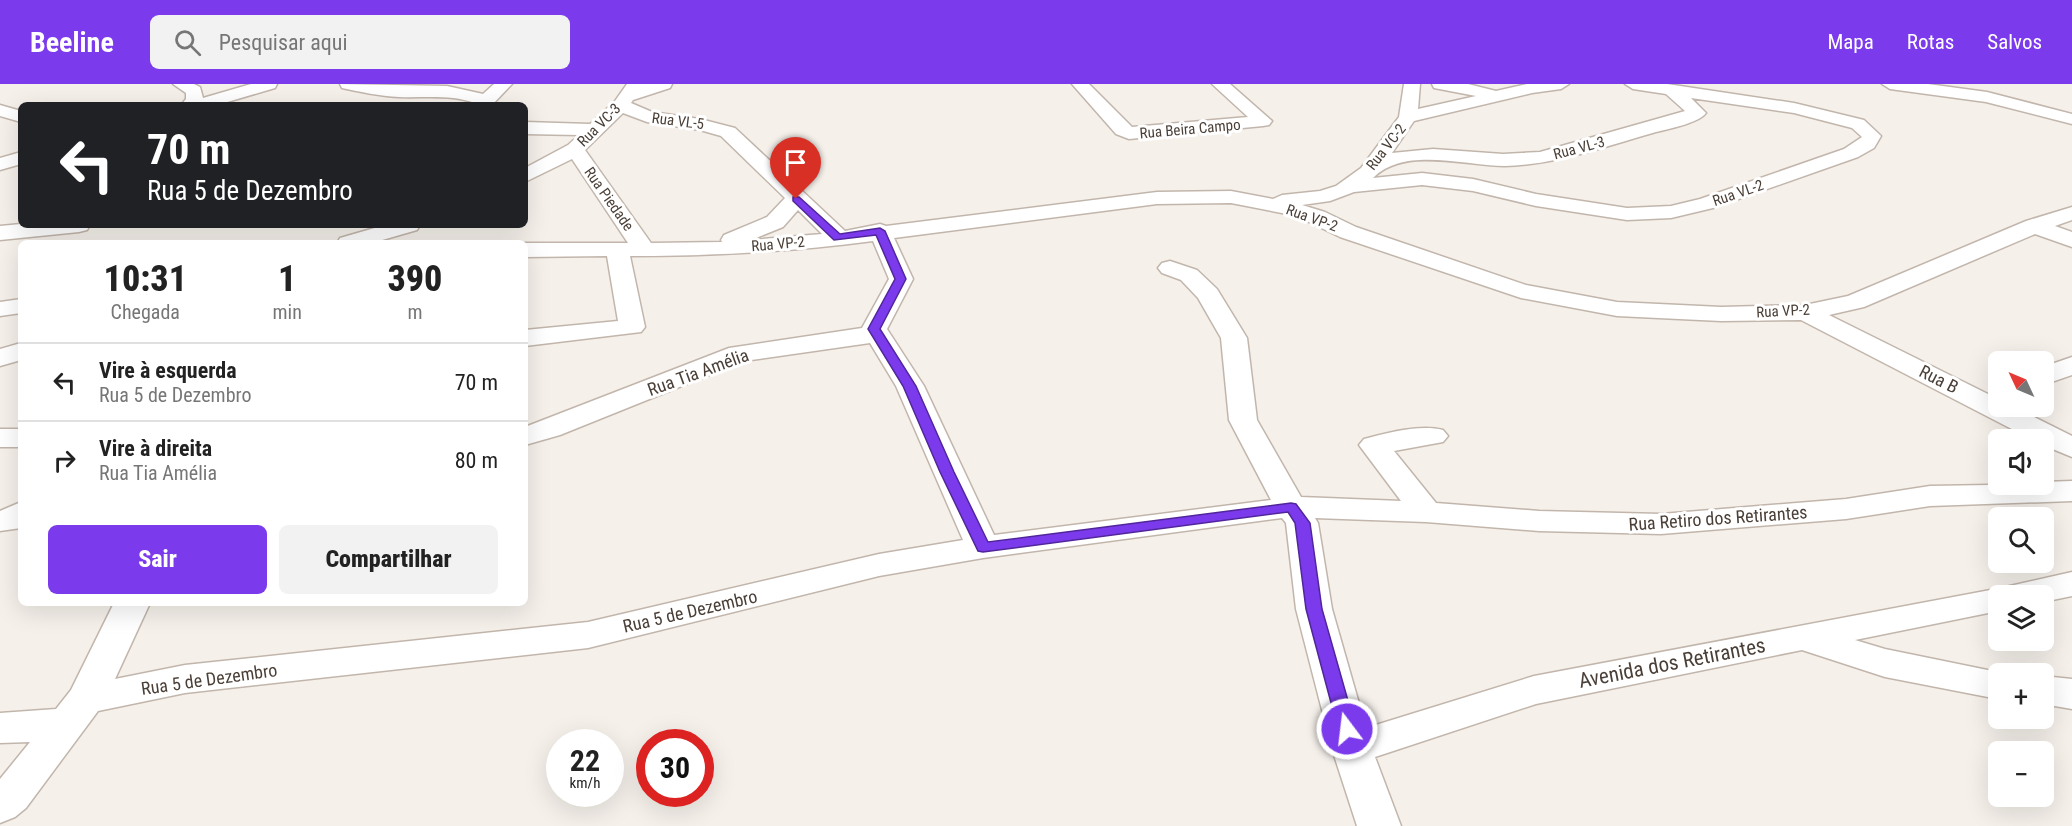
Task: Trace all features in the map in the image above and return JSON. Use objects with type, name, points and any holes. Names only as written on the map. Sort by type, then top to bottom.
[{"type":"street","points":[[348,84],[392,91],[436,89],[458,91],[482,102]]},
{"type":"street","points":[[360,102],[414,84]]},
{"type":"street","points":[[485,102],[504,84]]},
{"type":"street","points":[[628,95],[664,84]]},
{"type":"street","name":"Rua Beira Campo","points":[[1080,84],[1129,134],[1263,121],[1220,84]]},
{"type":"street","name":"Rua VC-2","points":[[1262,202],[1297,201],[1346,188],[1372,166],[1406,121],[1412,84]]},
{"type":"street","points":[[1440,84],[1485,93],[1513,93]]},
{"type":"street","points":[[1406,121],[1513,93],[1562,84]]},
{"type":"street","name":"Rua VL-2","points":[[1346,188],[1422,179],[1473,185],[1536,200],[1627,214],[1671,212],[1706,204],[1851,153],[1867,144],[1872,135],[1858,124],[1794,108],[1633,84]]},
{"type":"street","points":[[1671,90],[1698,84]]},
{"type":"street","points":[[1716,84],[1755,102]]},
{"type":"street","points":[[1890,84],[1987,97],[2072,119]]},
{"type":"street","points":[[188,93],[263,86]]},
{"type":"street","points":[[209,102],[263,86]]},
{"type":"street","points":[[1671,90],[1697,113]]},
{"type":"street","name":"Rua VC-3","points":[[528,174],[575,149],[628,95]]},
{"type":"street","name":"Rua VL-5","points":[[628,95],[633,113],[650,120],[710,125],[728,132],[838,237]]},
{"type":"street","name":"Rua VL-3","points":[[1372,166],[1401,156],[1433,154],[1458,158],[1523,159],[1552,155],[1673,122],[1697,113],[1755,102]]},
{"type":"street","points":[[0,110],[18,116]]},
{"type":"street","name":"Rua VL-3","points":[[1406,121],[1412,141],[1458,158]]},
{"type":"street","points":[[528,128],[594,130]]},
{"type":"street","name":"Rua Piedade","points":[[575,149],[643,248]]},
{"type":"street","points":[[0,164],[18,159]]},
{"type":"street","points":[[1523,159],[1526,178],[1536,200]]},
{"type":"street","points":[[1346,188],[1342,212],[1348,232]]},
{"type":"street","name":"Rua VP-2","points":[[528,253],[804,243],[880,231],[1157,198],[1231,197],[1262,202],[1317,217],[1348,232],[1521,291],[1617,309],[1721,314],[1805,312],[1855,302],[2034,226],[2072,213]]},
{"type":"street","points":[[706,248],[746,236],[775,222],[796,199]]},
{"type":"street","points":[[2034,226],[2072,240]]},
{"type":"street","points":[[0,233],[49,228]]},
{"type":"street","points":[[358,240],[400,228]]},
{"type":"street","points":[[880,231],[901,279],[874,329],[910,386],[947,472],[983,547]]},
{"type":"street","points":[[528,338],[632,327],[616,248]]},
{"type":"street","points":[[1170,268],[1189,275],[1209,294],[1234,338],[1243,420],[1302,523],[1314,609],[1352,749],[1379,826]]},
{"type":"street","points":[[0,309],[18,306]]},
{"type":"street","name":"Rua B","points":[[1805,312],[1988,397]]},
{"type":"street","name":"Rua Tia Amélia","points":[[528,435],[550,429],[738,354],[877,334]]},
{"type":"street","points":[[0,358],[18,352]]},
{"type":"street","points":[[2054,372],[2072,365]]},
{"type":"street","name":"Rua B","points":[[2021,417],[2072,448]]},
{"type":"street","points":[[1425,512],[1374,445],[1433,436]]},
{"type":"street","points":[[0,438],[18,438]]},
{"type":"street","name":"Rua Retiro dos Retirantes","points":[[1291,507],[1425,512],[1539,521],[1661,524],[1846,509],[1930,496],[2072,491]]},
{"type":"street","name":"Rua 5 de Dezembro","points":[[0,728],[77,711],[185,680],[588,635],[879,565],[983,547],[1291,507]]},
{"type":"street","points":[[0,521],[16,519],[18,516]]},
{"type":"street","points":[[2054,588],[2072,584]]},
{"type":"street","name":"Avenida dos Retirantes","points":[[1352,749],[1534,690],[1988,601]]},
{"type":"street","points":[[0,805],[11,796],[77,711],[130,606]]},
{"type":"street","points":[[1802,637],[1885,663],[1988,683]]},
{"type":"street","points":[[2054,692],[2072,694]]},
{"type":"route","points":[[796,199],[838,237],[880,231],[901,279],[874,329],[910,386],[947,472],[983,547],[1291,507],[1302,523],[1314,609],[1347,729]]}]
